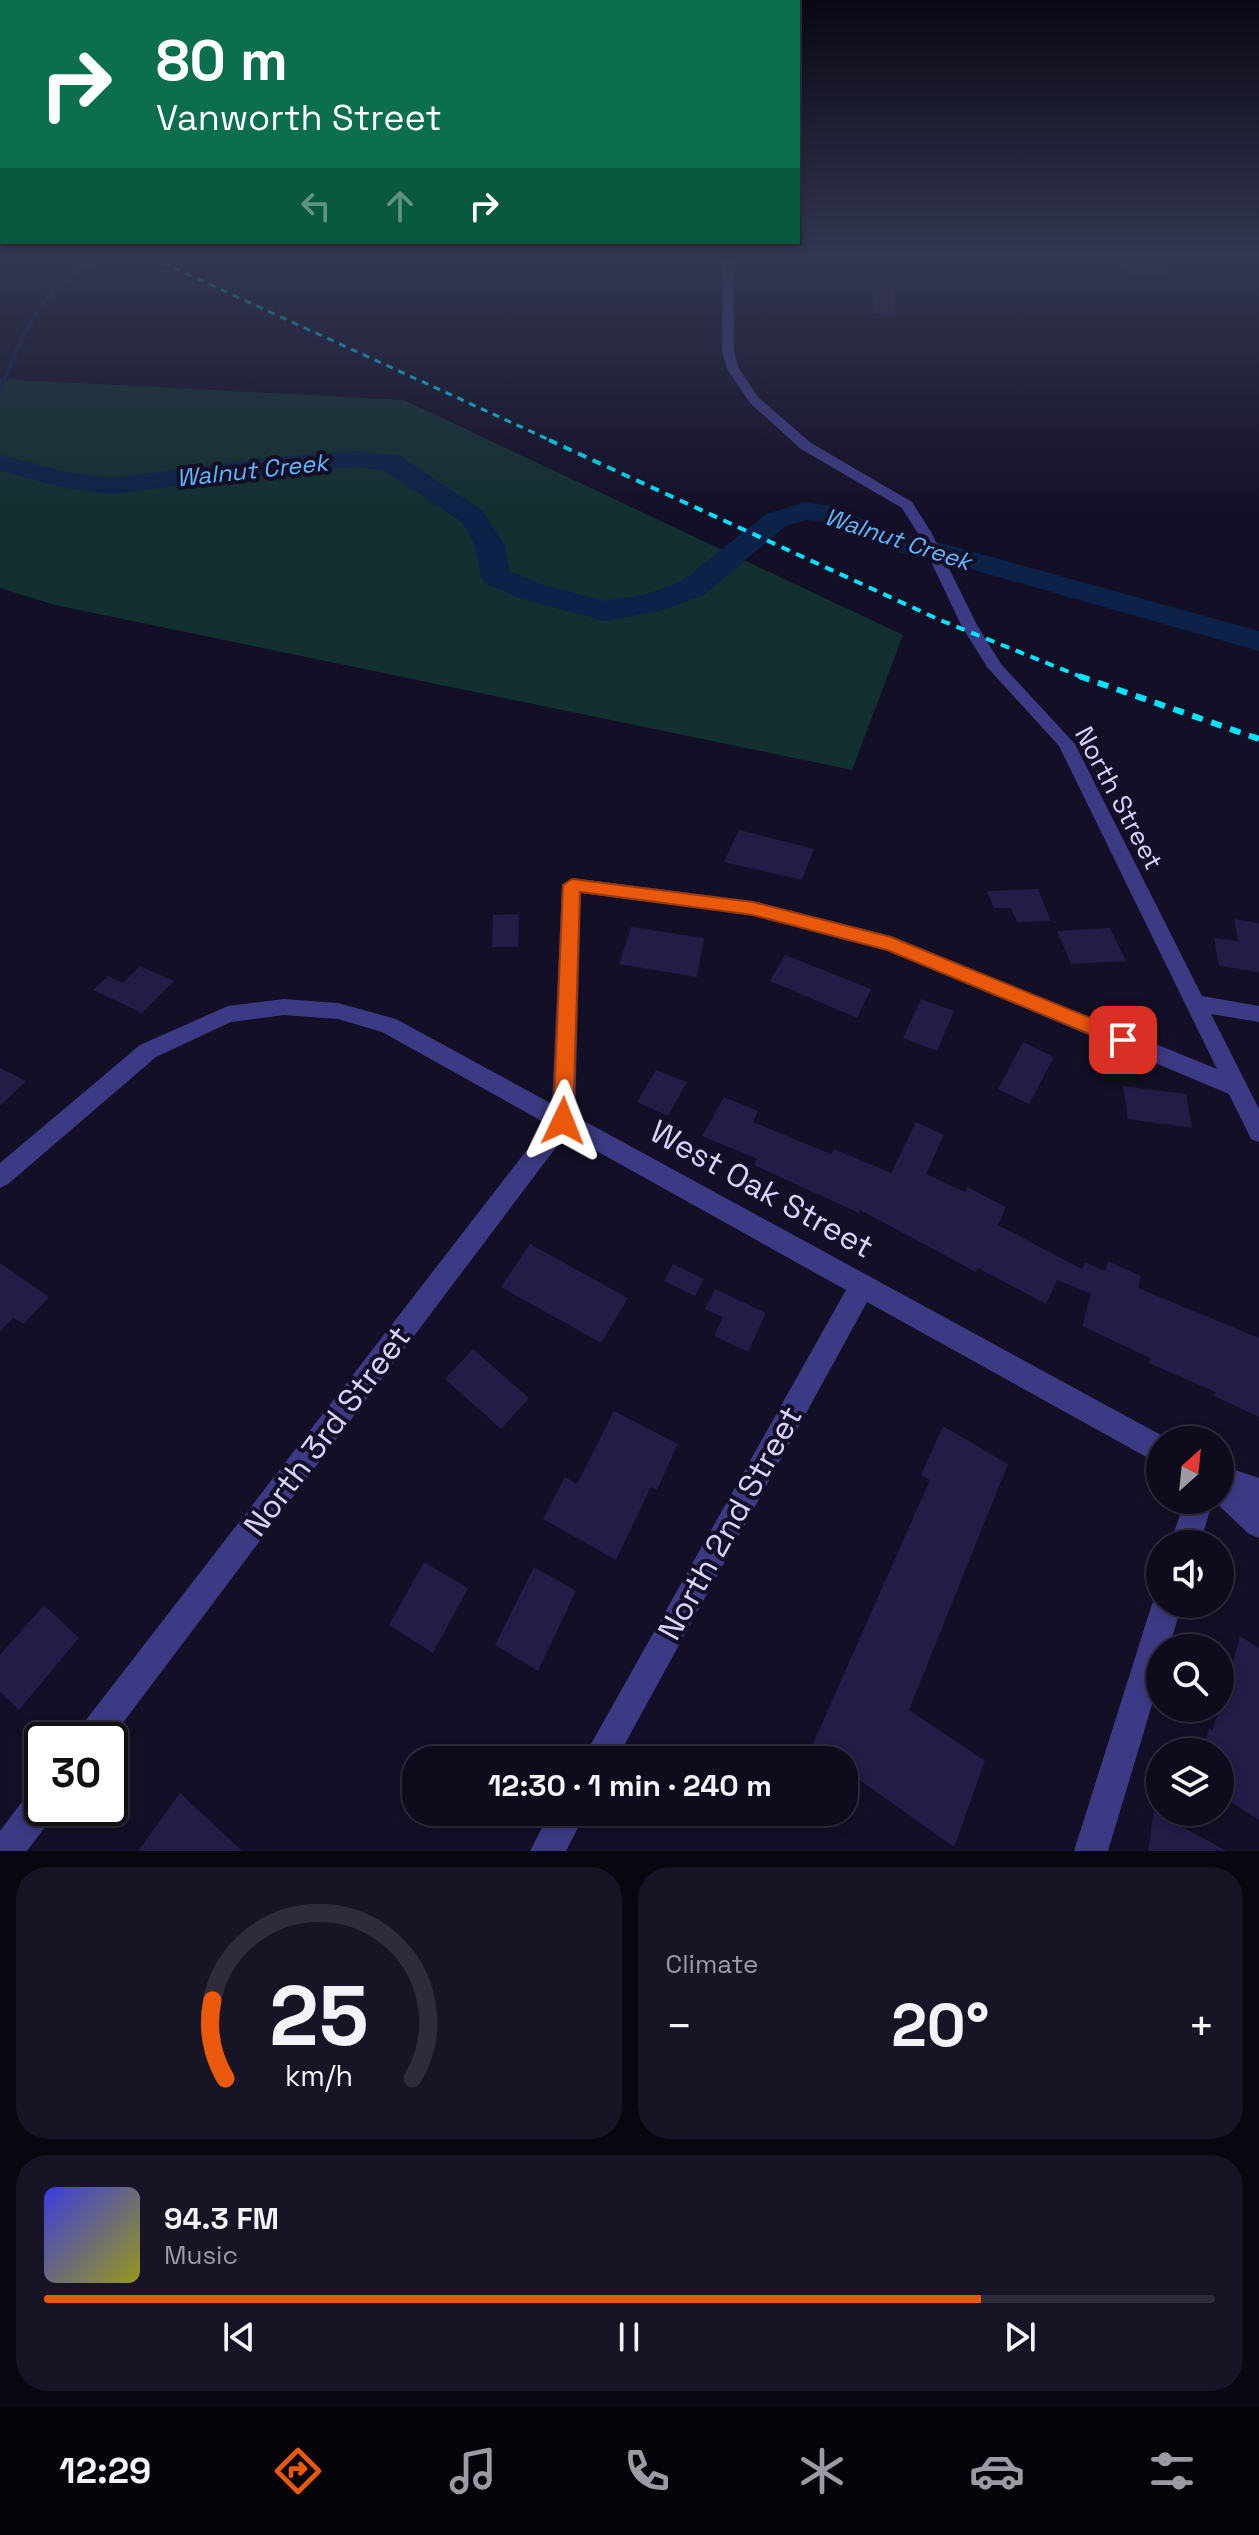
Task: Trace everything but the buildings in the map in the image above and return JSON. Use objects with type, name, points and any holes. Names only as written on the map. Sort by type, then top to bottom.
[{"type":"street","name":"North Street","points":[[728,343],[733,369],[754,400],[821,456],[907,505],[995,667],[1066,744],[1259,1132]]},
{"type":"street","points":[[563,1121],[572,885],[753,908],[891,944],[1239,1088]]},
{"type":"street","points":[[1194,1003],[1259,1014]]},
{"type":"street","name":"West Oak Street","points":[[0,1177],[148,1051],[228,1014],[284,1007],[324,1010],[388,1025],[1146,1441]]},
{"type":"street","name":"North 3rd Street","points":[[104,1722],[563,1121]]},
{"type":"street","name":"North 2nd Street","points":[[606,1746],[863,1285]]},
{"type":"street","points":[[1234,1484],[1259,1492]]},
{"type":"street","points":[[1234,1500],[1259,1524]]},
{"type":"street","points":[[1091,1851],[1163,1618]]},
{"type":"street","points":[[6,1851],[25,1826]]},
{"type":"street","points":[[547,1851],[561,1826]]},
{"type":"green space","points":[[0,379],[404,400],[903,635],[852,770],[55,605],[0,588]]},
{"type":"waterway","points":[[0,389],[20,343]]},
{"type":"waterway","name":"Walnut Creek","points":[[0,463],[66,480],[112,486],[267,466],[356,459],[390,462],[473,517],[490,546],[496,576],[533,592],[605,611],[649,604],[693,588],[776,520],[806,511],[826,513],[910,547],[945,553],[1259,641]]},
{"type":"railway","points":[[339,343],[554,442]]},
{"type":"railway","points":[[549,440],[940,620],[1079,676]]},
{"type":"railway","points":[[1079,676],[1259,739]]},
{"type":"railway","points":[[1079,676],[1084,678]]},
{"type":"route","points":[[563,1121],[572,885],[753,908],[891,944],[1123,1040]]}]
